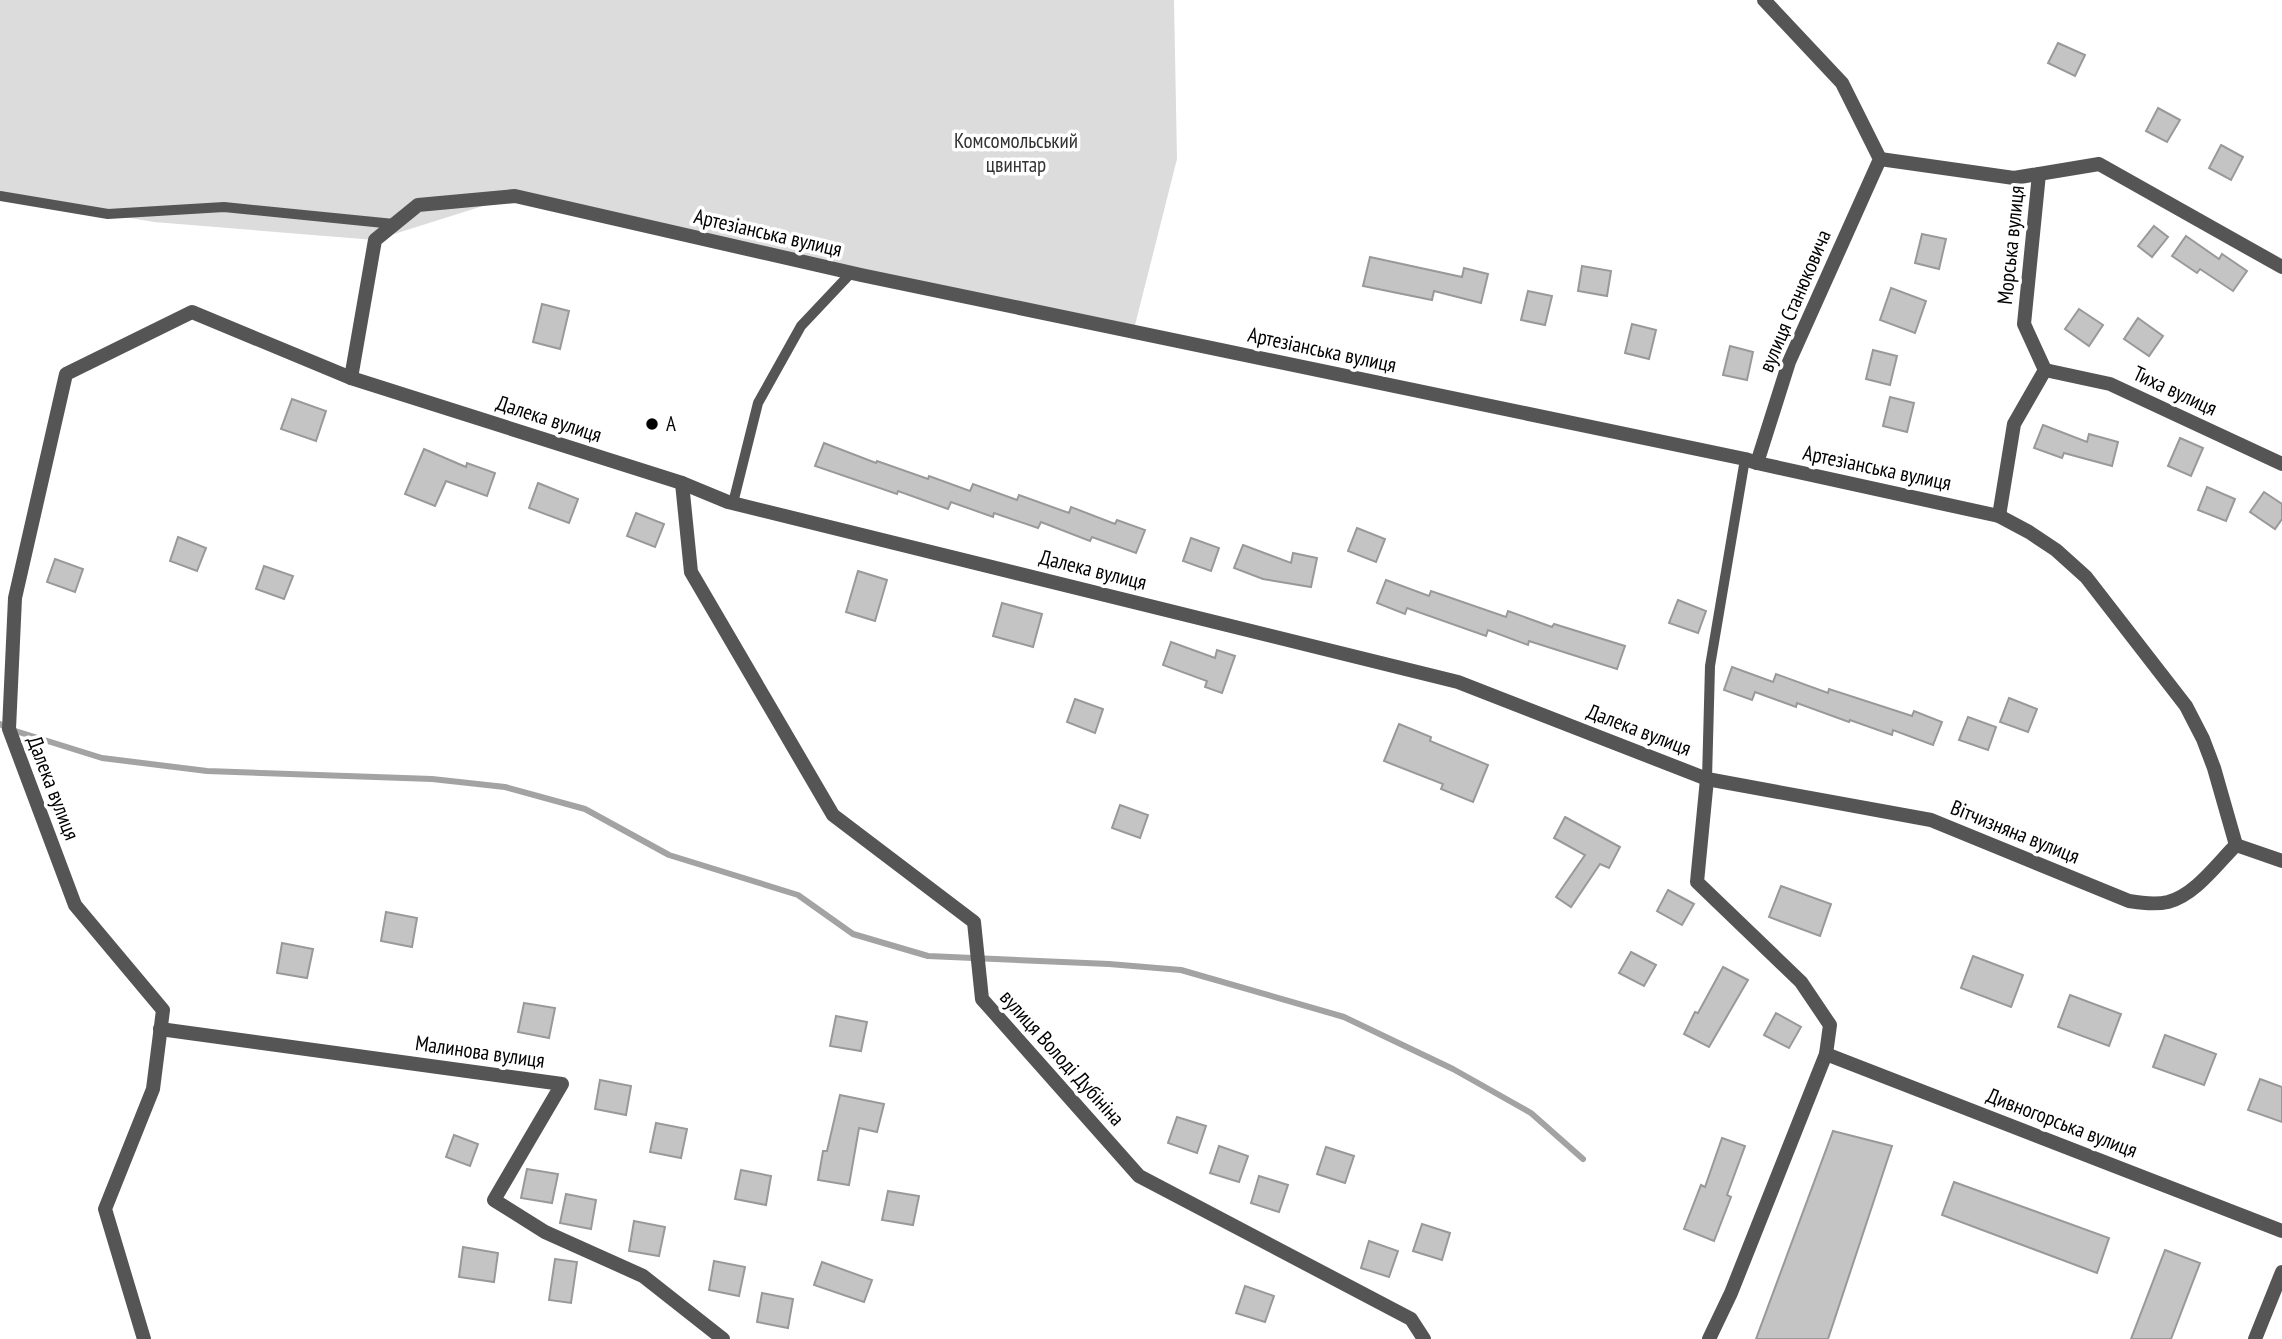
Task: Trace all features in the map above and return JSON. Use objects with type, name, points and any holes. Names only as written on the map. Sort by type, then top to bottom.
[{"type":"street","points":[[1764,0],[1842,83],[1880,159],[2014,178],[2099,164],[2282,267]]},
{"type":"street","name":"вулиця Станюковича","points":[[1751,461],[1788,362],[1880,159]]},
{"type":"street","name":"Морська вулиця","points":[[2039,174],[2024,324],[2045,370]]},
{"type":"street","name":"Артезіанська вулиця","points":[[351,377],[375,240],[418,205],[515,196],[851,273],[1751,461],[1999,516],[2047,544],[2086,577],[2186,706],[2214,768],[2235,845]]},
{"type":"street","name":"Далека вулиця","points":[[144,1339],[105,1209],[153,1090],[163,1010],[75,905],[9,729],[15,598],[66,374],[192,312],[351,377],[733,503],[1458,682],[1707,779],[1697,882],[1801,982],[1830,1025],[1826,1054]]},
{"type":"street","points":[[1999,516],[2014,424],[2045,370]]},
{"type":"street","name":"Тиха вулиця","points":[[2045,370],[2109,384],[2282,464]]},
{"type":"street","name":"вулиця Володі Дубініна","points":[[681,484],[691,572],[704,595],[833,815],[974,922],[982,999],[1139,1176],[1411,1319],[1424,1339]]},
{"type":"street","name":"Вітчизняна вулиця","points":[[1707,779],[1931,820],[2129,901],[2150,904],[2168,902],[2188,892],[2235,845]]},
{"type":"street","points":[[2235,845],[2282,861]]},
{"type":"street","name":"Малинова вулиця","points":[[160,1030],[562,1084],[494,1200],[545,1233],[643,1276],[723,1339]]},
{"type":"street","points":[[1709,1339],[1731,1293],[1826,1054]]},
{"type":"street","name":"Дивногорська вулиця","points":[[1826,1054],[2282,1231]]},
{"type":"street","points":[[2255,1339],[2282,1272]]},
{"type":"lane","points":[[0,196],[108,214],[224,207],[394,224]]},
{"type":"lane","points":[[733,503],[758,403],[802,327],[851,273]]},
{"type":"lane","points":[[1707,779],[1710,666],[1751,461]]},
{"type":"green space","name":"Комсомольський цвинтар","points":[[0,0],[1174,0],[1177,159],[1133,333],[515,196],[375,240],[154,222],[0,196]]},
{"type":"building","points":[[2058,43],[2085,55],[2075,76],[2048,63]]},
{"type":"building","points":[[2158,108],[2180,120],[2167,142],[2146,131]]},
{"type":"building","points":[[2221,145],[2243,157],[2231,180],[2209,168]]},
{"type":"building","points":[[2154,226],[2168,237],[2152,257],[2138,246]]},
{"type":"building","points":[[1922,234],[1946,239],[1939,269],[1915,263]]},
{"type":"building","points":[[2186,236],[2219,259],[2222,254],[2247,271],[2233,291],[2200,269],[2197,273],[2172,256]]},
{"type":"building","points":[[1370,257],[1462,277],[1464,268],[1488,274],[1481,303],[1434,291],[1432,300],[1363,286]]},
{"type":"building","points":[[1582,266],[1611,271],[1607,296],[1578,291]]},
{"type":"building","points":[[1891,288],[1926,301],[1915,333],[1880,320]]},
{"type":"building","points":[[1528,291],[1552,296],[1545,325],[1521,320]]},
{"type":"building","points":[[542,304],[569,311],[560,349],[533,342]]},
{"type":"building","points":[[2079,309],[2103,325],[2089,346],[2065,329]]},
{"type":"building","points":[[2138,318],[2163,336],[2149,356],[2124,339]]},
{"type":"building","points":[[1632,324],[1656,330],[1649,359],[1625,353]]},
{"type":"building","points":[[1730,346],[1753,352],[1747,380],[1723,375]]},
{"type":"building","points":[[1873,350],[1897,356],[1890,385],[1866,379]]},
{"type":"building","points":[[1890,397],[1914,403],[1907,432],[1883,426]]},
{"type":"building","points":[[292,399],[326,411],[316,441],[281,429]]},
{"type":"building","points":[[2043,425],[2087,442],[2089,434],[2118,442],[2112,466],[2064,453],[2062,458],[2034,448]]},
{"type":"building","points":[[2180,438],[2203,448],[2191,476],[2168,466]]},
{"type":"building","points":[[824,443],[876,463],[877,461],[928,479],[929,476],[970,491],[973,484],[1017,500],[1019,495],[1069,513],[1071,507],[1115,524],[1117,520],[1145,530],[1136,553],[1092,537],[1090,541],[1041,522],[1038,528],[994,513],[993,517],[951,502],[948,509],[815,466]]},
{"type":"building","points":[[424,449],[466,467],[467,463],[495,473],[487,496],[446,481],[435,506],[405,494]]},
{"type":"building","points":[[538,483],[578,499],[569,523],[529,508]]},
{"type":"building","points":[[2207,487],[2235,499],[2226,521],[2198,510]]},
{"type":"building","points":[[2264,492],[2282,504],[2282,519],[2275,529],[2250,512]]},
{"type":"building","points":[[636,513],[664,524],[655,547],[627,536]]},
{"type":"building","points":[[1357,528],[1385,539],[1376,562],[1348,551]]},
{"type":"building","points":[[178,537],[206,548],[197,571],[170,561]]},
{"type":"building","points":[[1191,538],[1219,548],[1211,571],[1183,561]]},
{"type":"building","points":[[1243,545],[1291,563],[1293,553],[1317,558],[1311,587],[1263,579],[1234,568]]},
{"type":"building","points":[[55,559],[83,569],[75,592],[47,582]]},
{"type":"building","points":[[264,566],[293,576],[284,599],[256,589]]},
{"type":"building","points":[[858,571],[887,580],[875,621],[846,612]]},
{"type":"building","points":[[1386,580],[1429,596],[1431,591],[1506,617],[1508,611],[1552,627],[1554,624],[1625,646],[1617,669],[1529,641],[1528,645],[1488,630],[1486,636],[1407,608],[1405,614],[1377,603]]},
{"type":"building","points":[[1678,600],[1706,611],[1698,633],[1669,623]]},
{"type":"building","points":[[1002,603],[1042,614],[1033,647],[993,636]]},
{"type":"building","points":[[1171,642],[1215,658],[1217,650],[1235,656],[1222,693],[1205,687],[1207,681],[1163,665]]},
{"type":"building","points":[[1732,667],[1773,682],[1776,674],[1828,693],[1829,689],[1912,716],[1914,711],[1942,722],[1933,745],[1893,730],[1892,735],[1755,692],[1752,700],[1724,690]]},
{"type":"building","points":[[2009,698],[2037,709],[2028,732],[2000,722]]},
{"type":"building","points":[[1075,699],[1103,709],[1095,733],[1067,722]]},
{"type":"building","points":[[1968,717],[1996,727],[1988,750],[1959,740]]},
{"type":"building","points":[[1399,724],[1431,737],[1430,741],[1488,765],[1473,802],[1441,789],[1443,784],[1384,761]]},
{"type":"building","points":[[1120,805],[1148,815],[1140,838],[1112,828]]},
{"type":"building","points":[[1565,817],[1620,847],[1609,868],[1600,864],[1571,907],[1556,897],[1585,855],[1554,838]]},
{"type":"building","points":[[1781,886],[1831,904],[1820,936],[1769,917]]},
{"type":"building","points":[[1668,890],[1694,904],[1682,925],[1657,911]]},
{"type":"building","points":[[386,912],[417,918],[412,947],[381,941]]},
{"type":"building","points":[[282,943],[313,949],[307,978],[277,973]]},
{"type":"building","points":[[1631,952],[1656,965],[1644,986],[1619,973]]},
{"type":"building","points":[[1973,956],[2023,975],[2011,1007],[1961,988]]},
{"type":"building","points":[[1723,967],[1748,980],[1709,1047],[1684,1034]]},
{"type":"building","points":[[2070,995],[2121,1014],[2109,1046],[2058,1027]]},
{"type":"building","points":[[524,1003],[555,1008],[549,1038],[518,1032]]},
{"type":"building","points":[[1776,1013],[1801,1027],[1789,1048],[1764,1035]]},
{"type":"building","points":[[836,1016],[867,1022],[861,1051],[830,1046]]},
{"type":"building","points":[[2165,1035],[2216,1054],[2204,1085],[2153,1067]]},
{"type":"building","points":[[2260,1079],[2282,1087],[2282,1122],[2248,1110]]},
{"type":"building","points":[[600,1080],[631,1086],[626,1115],[595,1109]]},
{"type":"building","points":[[840,1095],[884,1104],[877,1132],[859,1128],[849,1185],[818,1180],[823,1151],[827,1151]]},
{"type":"building","points":[[1177,1117],[1206,1126],[1197,1153],[1168,1143]]},
{"type":"building","points":[[656,1123],[687,1129],[681,1158],[650,1152]]},
{"type":"building","points":[[1833,1131],[1892,1146],[1828,1339],[1756,1339]]},
{"type":"building","points":[[454,1135],[478,1144],[470,1166],[446,1157]]},
{"type":"building","points":[[1722,1138],[1745,1146],[1727,1195],[1731,1197],[1714,1241],[1684,1229],[1701,1185],[1705,1187]]},
{"type":"building","points":[[1219,1146],[1248,1156],[1239,1182],[1210,1173]]},
{"type":"building","points":[[1326,1147],[1354,1156],[1345,1183],[1317,1174]]},
{"type":"building","points":[[527,1169],[558,1174],[552,1203],[521,1198]]},
{"type":"building","points":[[741,1170],[771,1176],[766,1205],[735,1199]]},
{"type":"building","points":[[1259,1176],[1288,1185],[1279,1212],[1251,1203]]},
{"type":"building","points":[[1954,1182],[2109,1238],[2097,1273],[1942,1215]]},
{"type":"building","points":[[888,1191],[919,1196],[913,1225],[882,1220]]},
{"type":"building","points":[[566,1194],[596,1200],[591,1229],[560,1223]]},
{"type":"building","points":[[634,1221],[665,1227],[659,1256],[629,1251]]},
{"type":"building","points":[[1422,1224],[1450,1233],[1442,1260],[1413,1251]]},
{"type":"building","points":[[1369,1241],[1398,1251],[1389,1277],[1361,1268]]},
{"type":"building","points":[[463,1247],[498,1253],[494,1282],[459,1277]]},
{"type":"building","points":[[2165,1250],[2200,1263],[2171,1339],[2131,1339]]},
{"type":"building","points":[[555,1259],[577,1262],[571,1303],[549,1300]]},
{"type":"building","points":[[714,1261],[745,1267],[739,1296],[709,1290]]},
{"type":"building","points":[[822,1262],[872,1280],[864,1302],[814,1285]]},
{"type":"building","points":[[1245,1286],[1274,1296],[1265,1322],[1236,1313]]},
{"type":"building","points":[[762,1293],[793,1299],[788,1328],[757,1322]]},
{"type":"waterway","points":[[0,724],[102,758],[207,771],[432,779],[505,787],[585,809],[669,855],[798,895],[853,934],[928,956],[1181,970],[1344,1017],[1453,1069],[1531,1113],[1583,1159]]},
{"type":"place","name":"А","points":[[652,424]]}]
